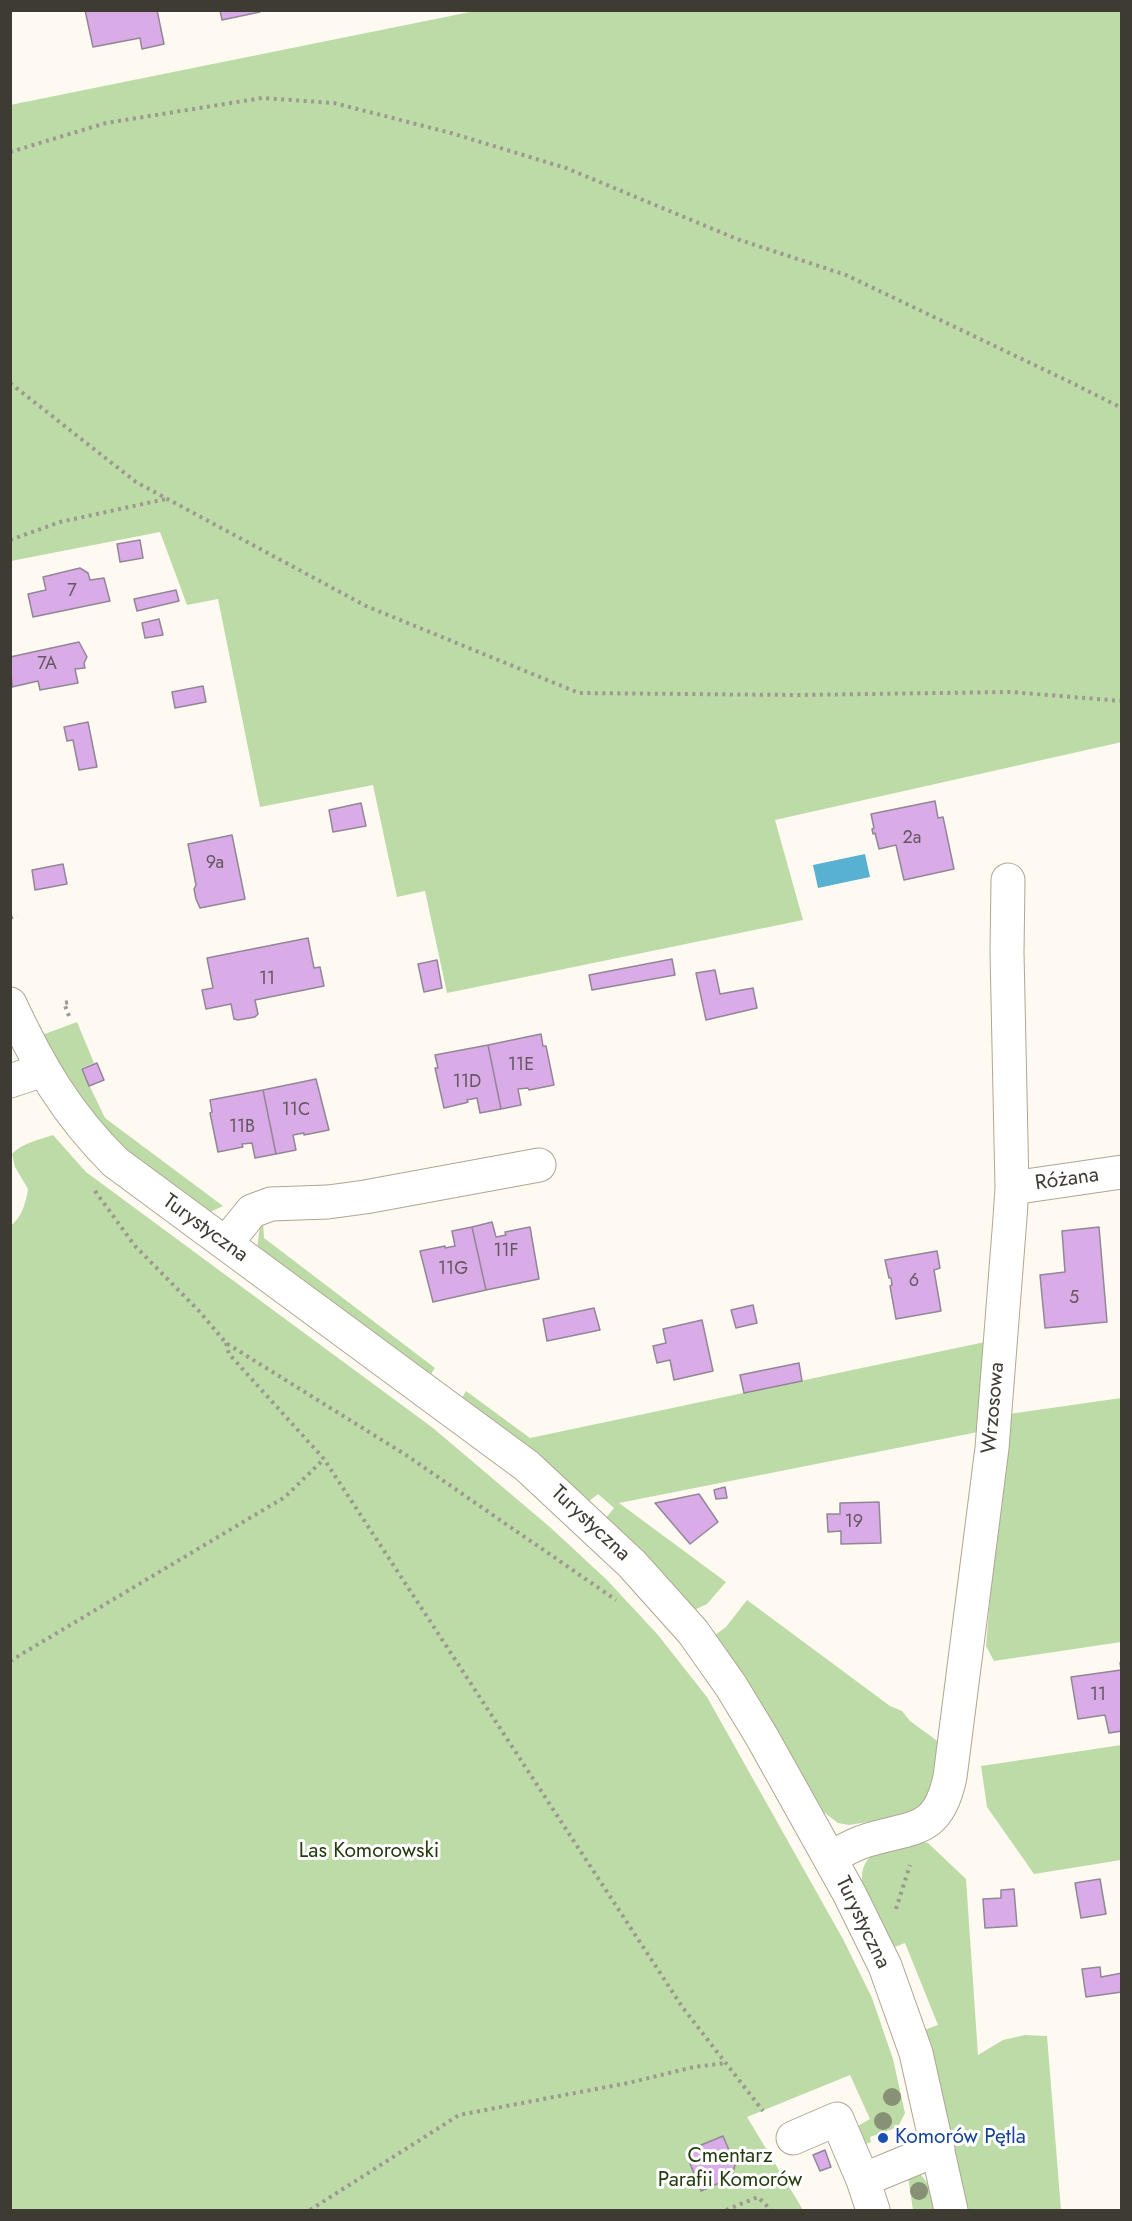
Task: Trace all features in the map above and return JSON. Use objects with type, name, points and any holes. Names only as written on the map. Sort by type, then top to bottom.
[{"type":"street","name":"Wrzosowa","points":[[926,1820],[947,1792],[950,1777],[990,1459],[1012,1188],[1006,952],[1008,880]]},
{"type":"street","name":"Turystyczna","points":[[10,1004],[43,1070],[70,1112],[115,1162],[527,1466],[632,1564],[683,1619],[731,1686],[757,1729],[830,1858],[885,1966],[906,2019],[916,2053],[951,2211]]},
{"type":"street","points":[[10,1081],[43,1070]]},
{"type":"street","points":[[226,1243],[252,1211],[271,1204],[328,1202],[365,1197],[539,1165]]},
{"type":"street","name":"Różana","points":[[1012,1188],[1122,1172]]},
{"type":"street","points":[[830,1858],[867,1840],[926,1820]]},
{"type":"street","points":[[794,2138],[837,2120],[868,2195],[938,2149]]},
{"type":"path","points":[[10,152],[106,123],[262,98],[334,103],[451,133],[566,168],[737,239],[846,275],[1122,408]]},
{"type":"path","points":[[10,383],[136,482],[166,499],[366,606],[579,693],[796,695],[1011,692],[1122,701]]},
{"type":"path","points":[[10,540],[60,522],[166,499]]},
{"type":"path","points":[[10,918],[17,915]]},
{"type":"path","points":[[69,1002],[64,1003],[69,1016]]},
{"type":"path","points":[[92,1187],[135,1246],[199,1311],[226,1343],[406,1455],[616,1600]]},
{"type":"path","points":[[226,1343],[229,1354],[324,1459],[683,2008],[763,2111]]},
{"type":"path","points":[[10,1661],[285,1497],[324,1459]]},
{"type":"path","points":[[896,1918],[902,1887],[926,1820]]},
{"type":"path","points":[[310,2211],[459,2115],[727,2062]]},
{"type":"path","points":[[726,2211],[758,2197],[771,2211]]},
{"type":"green space","points":[[475,11],[1121,11],[1122,742],[775,820],[803,920],[447,993],[425,891],[397,897],[373,785],[260,807],[218,599],[187,605],[160,532],[11,561],[10,105]]},
{"type":"green space","points":[[77,1022],[94,1063],[81,1068],[105,1118],[223,1206],[208,1213],[119,1144],[72,1088],[42,1035]]},
{"type":"green space","name":"Las Komorowski","points":[[53,1135],[86,1172],[433,1428],[551,1528],[607,1580],[658,1635],[707,1697],[844,1941],[872,1998],[893,2059],[905,2113],[898,2127],[870,2137],[871,2142],[863,2145],[856,2127],[870,2119],[850,2075],[747,2117],[803,2210],[11,2210],[10,1226],[25,1204],[28,1189],[15,1167],[12,1154],[26,1144]]},
{"type":"green space","points":[[261,1219],[264,1238],[435,1368],[431,1374],[257,1248]]},
{"type":"green space","points":[[985,1342],[978,1432],[619,1503],[726,1582],[707,1604],[694,1610],[605,1519],[614,1508],[598,1494],[588,1502],[462,1398],[466,1391],[530,1438]]},
{"type":"green space","points":[[1121,1398],[1121,1642],[994,1661],[986,1646],[1002,1450],[1002,1415]]},
{"type":"green space","points":[[747,1600],[890,1706],[902,1711],[910,1721],[944,1746],[930,1800],[906,1816],[849,1825],[838,1823],[821,1810],[715,1635],[726,1627]]},
{"type":"green space","points":[[1121,1745],[1121,1860],[1034,1874],[987,1807],[981,1766]]},
{"type":"green space","points":[[928,1843],[966,1879],[978,2055],[1003,2040],[1025,2035],[1047,2036],[1061,2210],[966,2210],[924,2030],[938,2025],[905,1943],[892,1948],[863,1887],[862,1874],[865,1864],[871,1857],[889,1848]]},
{"type":"green space","points":[[915,2174],[921,2175],[929,2185],[934,2210],[913,2210],[908,2177]]},
{"type":"water","points":[[865,854],[870,877],[818,888],[813,865]]},
{"type":"building","points":[[85,10],[157,10],[164,44],[142,49],[140,38],[93,47]]},
{"type":"building","points":[[220,10],[259,10],[260,12],[222,20]]},
{"type":"building","points":[[140,540],[143,558],[120,562],[117,544]]},
{"type":"building","points":[[80,568],[88,573],[90,580],[104,578],[110,601],[33,617],[28,594],[46,590],[43,577]]},
{"type":"building","points":[[176,590],[179,601],[137,611],[134,599]]},
{"type":"building","points":[[159,619],[163,635],[145,638],[142,623]]},
{"type":"building","points":[[79,642],[87,657],[84,663],[85,668],[75,669],[78,683],[40,690],[38,681],[12,687],[10,657]]},
{"type":"building","points":[[203,686],[206,702],[175,708],[172,692]]},
{"type":"building","points":[[88,722],[97,767],[79,770],[73,740],[67,741],[64,727]]},
{"type":"building","points":[[935,801],[938,818],[943,817],[954,869],[904,880],[896,845],[879,849],[875,833],[873,834],[871,814]]},
{"type":"building","points":[[361,803],[366,826],[333,832],[329,810]]},
{"type":"building","points":[[232,835],[245,899],[200,908],[194,889],[196,885],[188,844]]},
{"type":"building","points":[[63,864],[67,884],[35,890],[32,870]]},
{"type":"building","points":[[308,938],[314,968],[320,967],[324,986],[255,1000],[258,1014],[255,1017],[234,1019],[231,1004],[206,1009],[202,990],[213,988],[207,958]]},
{"type":"building","points":[[672,959],[675,975],[592,990],[589,975]]},
{"type":"building","points":[[437,960],[442,988],[424,992],[418,964]]},
{"type":"building","points":[[715,970],[720,994],[753,988],[757,1008],[706,1020],[696,973]]},
{"type":"building","points":[[541,1034],[543,1046],[546,1046],[554,1085],[529,1090],[528,1088],[518,1089],[521,1105],[501,1109],[488,1045]]},
{"type":"building","points":[[488,1045],[501,1109],[480,1113],[477,1098],[444,1108],[435,1068],[438,1068],[435,1055]]},
{"type":"building","points":[[97,1063],[104,1080],[89,1086],[82,1069]]},
{"type":"building","points":[[316,1079],[329,1130],[293,1135],[296,1150],[276,1154],[263,1090]]},
{"type":"building","points":[[263,1090],[276,1154],[255,1158],[252,1143],[218,1152],[210,1113],[212,1112],[210,1100]]},
{"type":"building","points":[[492,1222],[496,1237],[506,1235],[505,1232],[530,1227],[539,1279],[486,1290],[472,1227]]},
{"type":"building","points":[[472,1227],[486,1290],[433,1302],[420,1251],[455,1246],[452,1231]]},
{"type":"building","points":[[1099,1227],[1107,1322],[1045,1328],[1040,1275],[1065,1272],[1062,1231]]},
{"type":"building","points":[[937,1251],[940,1268],[934,1270],[941,1311],[896,1319],[890,1286],[892,1285],[891,1278],[889,1278],[885,1260]]},
{"type":"building","points":[[753,1305],[757,1323],[736,1328],[731,1310]]},
{"type":"building","points":[[594,1308],[600,1330],[547,1341],[543,1319]]},
{"type":"building","points":[[702,1320],[713,1371],[674,1380],[670,1360],[657,1363],[653,1346],[666,1343],[663,1329]]},
{"type":"building","points":[[799,1363],[802,1381],[744,1393],[740,1375]]},
{"type":"building","points":[[725,1487],[727,1498],[716,1499],[714,1490]]},
{"type":"building","points":[[699,1494],[718,1522],[690,1544],[655,1503]]},
{"type":"building","points":[[879,1502],[881,1543],[841,1544],[841,1531],[828,1532],[827,1514],[840,1514],[840,1503]]},
{"type":"building","points":[[1122,1662],[1122,1731],[1109,1733],[1105,1715],[1078,1719],[1071,1677],[1121,1670],[1120,1663]]},
{"type":"building","points":[[1100,1879],[1106,1914],[1081,1918],[1075,1883]]},
{"type":"building","points":[[1014,1889],[1017,1926],[985,1928],[983,1899],[1001,1898],[1001,1890]]},
{"type":"building","points":[[1100,1967],[1101,1977],[1122,1973],[1122,1992],[1086,1997],[1082,1969]]},
{"type":"building","points":[[723,2136],[737,2164],[731,2180],[728,2181],[728,2179],[701,2191],[689,2161],[694,2148]]},
{"type":"building","points":[[825,2150],[831,2167],[820,2171],[813,2155]]},
{"type":"place","name":"Komorów Pętla","points":[[883,2138]]},
{"type":"park label","name":"Cmentarz Parafii Komorów","points":[[730,2169]]}]
